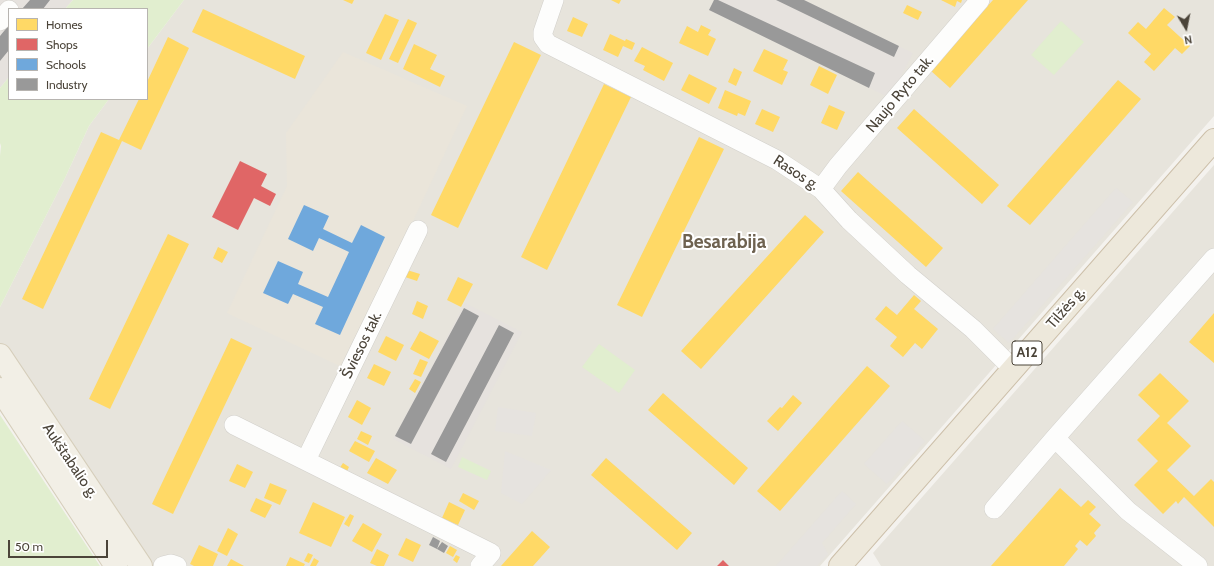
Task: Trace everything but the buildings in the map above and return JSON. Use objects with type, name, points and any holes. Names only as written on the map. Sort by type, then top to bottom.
[{"type":"highway","name":"Tilžės g.","points":[[840,566],[1214,140]]},
{"type":"main road","name":"Aukštabalio g.","points":[[0,355],[141,566]]},
{"type":"main road","name":"Aukštabalio g.","points":[[0,388],[116,566]]},
{"type":"street","name":"Rasos g.","points":[[554,0],[543,32],[543,37],[548,44],[777,160],[821,188],[849,220],[908,275],[973,329],[1013,369]]},
{"type":"street","name":"Naujo Ryto tak.","points":[[821,188],[838,166],[980,0]]},
{"type":"street","points":[[0,21],[8,12]]},
{"type":"street","name":"Šviesos tak.","points":[[306,460],[418,230]]},
{"type":"street","points":[[994,509],[1214,258]]},
{"type":"street","points":[[234,425],[491,553],[480,566]]},
{"type":"street","points":[[1055,438],[1128,511],[1198,566]]},
{"type":"street","points":[[163,566],[171,564],[177,566]]},
{"type":"shaded area","points":[[0,0],[73,0],[66,8],[8,8],[8,78],[0,88]]},
{"type":"shaded area","points":[[184,0],[1214,0],[1214,116],[820,566],[145,566],[0,347],[0,307],[65,178],[89,126],[108,100],[148,100],[148,48]]},
{"type":"shaded area","points":[[714,0],[804,0],[913,53],[890,98],[709,10]]},
{"type":"shaded area","points":[[343,52],[467,106],[344,368],[227,313],[287,186],[286,133]]},
{"type":"shaded area","points":[[1214,165],[1214,566],[881,566],[873,553]]},
{"type":"shaded area","points":[[1116,188],[1133,202],[1009,343],[993,329]]},
{"type":"shaded area","points":[[465,303],[522,332],[451,469],[393,439]]},
{"type":"shaded area","points":[[498,407],[536,413],[532,436],[495,431]]},
{"type":"shaded area","points":[[902,421],[925,441],[887,484],[864,464]]},
{"type":"shaded area","points":[[505,451],[551,470],[522,504],[501,493]]},
{"type":"shaded area","points":[[842,491],[856,504],[822,543],[828,554],[817,566],[776,566]]},
{"type":"green space","points":[[73,0],[184,0],[148,48],[148,8],[66,8]]},
{"type":"green space","points":[[1061,21],[1084,42],[1054,75],[1031,55]]},
{"type":"green space","points":[[8,78],[8,100],[108,100],[89,126],[65,178],[0,307],[1,146],[0,88]]},
{"type":"green space","points":[[599,344],[635,370],[619,393],[582,367]]},
{"type":"green space","points":[[0,415],[100,566],[0,566]]},
{"type":"green space","points":[[462,457],[491,471],[487,480],[458,467]]},
{"type":"district","name":"Besarabija","points":[[724,242]]}]
